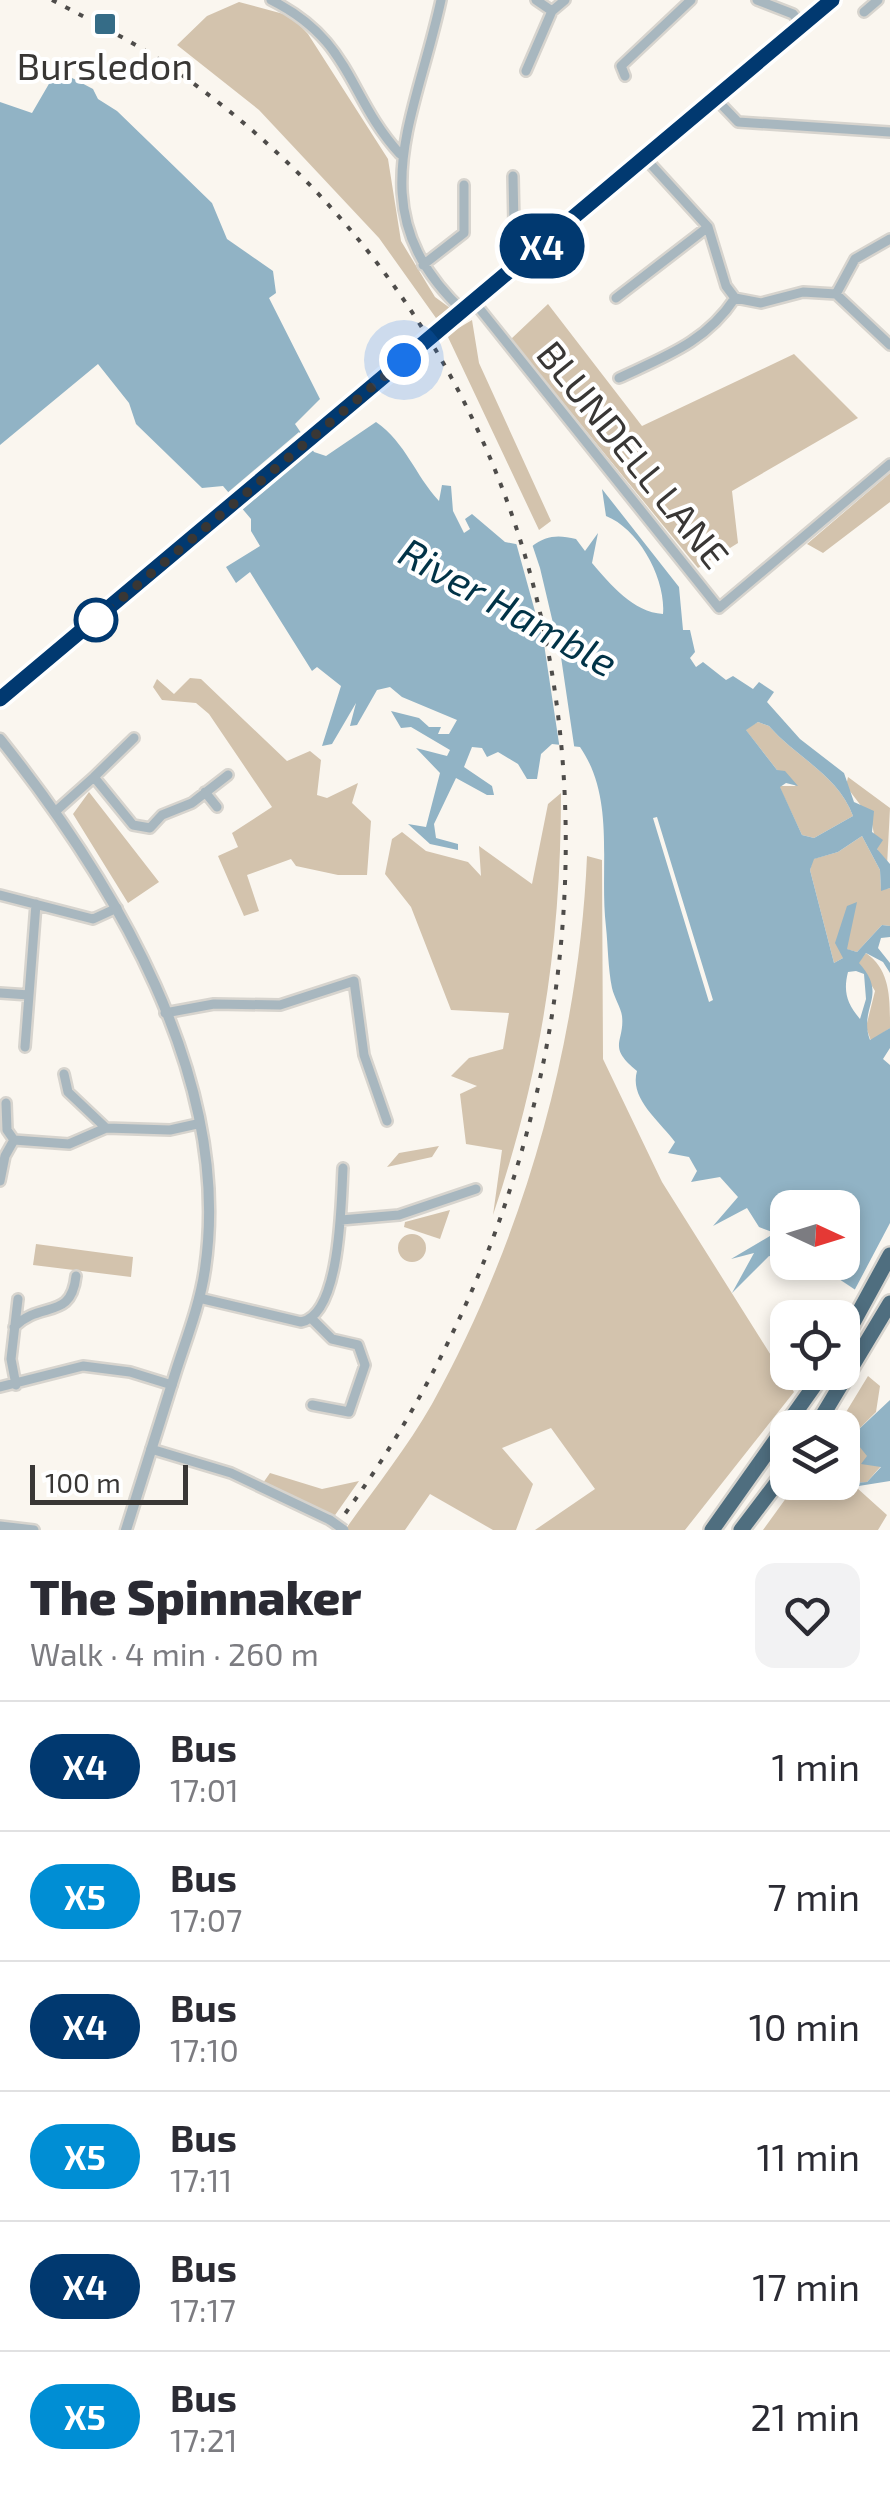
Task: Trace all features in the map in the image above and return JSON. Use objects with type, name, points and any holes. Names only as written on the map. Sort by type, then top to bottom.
[{"type":"highway","points":[[860,1310],[890,1255]]},
{"type":"highway","points":[[826,1410],[890,1303]]},
{"type":"highway","points":[[712,1530],[812,1390]]},
{"type":"highway","points":[[741,1530],[770,1492]]},
{"type":"main road","points":[[0,700],[832,0]]},
{"type":"street","points":[[271,0],[305,17],[340,57],[387,140],[400,154]]},
{"type":"street","points":[[441,0],[400,154],[405,218],[423,265],[470,307]]},
{"type":"street","points":[[536,0],[552,10]]},
{"type":"street","points":[[535,80],[523,71],[552,10],[565,0]]},
{"type":"street","points":[[626,76],[621,66],[690,0]]},
{"type":"street","points":[[758,0],[793,14],[802,26]]},
{"type":"street","points":[[864,12],[878,0]]},
{"type":"street","points":[[716,99],[738,122],[890,132]]},
{"type":"street","points":[[646,159],[708,227],[726,286],[736,298],[760,303],[803,292],[836,294],[890,346]]},
{"type":"street","points":[[514,175],[514,225],[532,256]]},
{"type":"street","points":[[423,265],[464,233],[464,185]]},
{"type":"street","points":[[616,298],[708,227]]},
{"type":"street","points":[[836,294],[855,259],[890,239]]},
{"type":"street","points":[[620,378],[693,344],[720,322],[736,298]]},
{"type":"street","name":"BLUNDELL LANE","points":[[470,307],[720,608],[890,464]]},
{"type":"street","points":[[0,738],[56,810],[116,908],[165,1014],[197,1124],[208,1205],[208,1240],[199,1298],[126,1530]]},
{"type":"street","points":[[56,810],[134,738]]},
{"type":"street","points":[[94,776],[132,825],[144,829],[228,775]]},
{"type":"street","points":[[206,792],[218,807]]},
{"type":"street","points":[[0,895],[93,919],[116,908]]},
{"type":"street","points":[[26,1046],[36,904]]},
{"type":"street","points":[[165,1014],[214,1004],[280,1005],[354,981],[364,1052],[387,1121]]},
{"type":"street","points":[[0,993],[29,994]]},
{"type":"street","points":[[64,1074],[68,1092],[106,1128]]},
{"type":"street","points":[[6,1103],[7,1130],[14,1140]]},
{"type":"street","points":[[14,1140],[69,1144],[106,1128],[170,1130],[197,1124]]},
{"type":"street","points":[[0,1182],[4,1156],[14,1140]]},
{"type":"street","points":[[199,1298],[302,1322],[313,1320],[323,1309],[341,1220],[343,1168]]},
{"type":"street","points":[[341,1220],[400,1215],[476,1190]]},
{"type":"street","points":[[14,1327],[39,1309],[65,1305],[72,1297],[76,1276]]},
{"type":"street","points":[[16,1386],[11,1358],[18,1299]]},
{"type":"street","points":[[312,1406],[349,1412],[366,1366],[358,1346],[332,1339],[313,1320]]},
{"type":"street","points":[[0,1388],[83,1366],[130,1372],[172,1385]]},
{"type":"street","points":[[151,1449],[231,1473],[344,1530]]},
{"type":"street","points":[[0,1526],[34,1530]]},
{"type":"shaded area","points":[[239,2],[291,16],[308,34],[388,159],[401,241],[435,297],[450,308],[436,318],[379,238],[259,110],[177,45],[207,16]]},
{"type":"shaded area","points":[[548,304],[642,426],[794,354],[858,418],[732,491],[738,543],[698,568],[511,339]]},
{"type":"shaded area","points":[[472,320],[479,363],[551,521],[539,530],[447,335]]},
{"type":"shaded area","points":[[890,473],[890,502],[823,553],[807,544]]},
{"type":"shaded area","points":[[190,678],[201,679],[287,761],[310,751],[321,760],[317,795],[327,798],[358,783],[352,803],[371,821],[367,875],[338,875],[296,866],[291,859],[247,875],[259,911],[244,916],[218,856],[238,847],[232,833],[272,807],[209,714],[196,703],[162,700],[153,687],[157,679],[174,694]]},
{"type":"shaded area","points":[[758,722],[769,726],[827,778],[853,816],[814,838],[802,835],[779,786],[796,786],[777,770],[745,729]]},
{"type":"shaded area","points":[[848,777],[890,808],[887,866],[877,849],[871,819],[846,786]]},
{"type":"shaded area","points":[[89,792],[159,882],[128,903],[73,814]]},
{"type":"shaded area","points":[[561,793],[557,902],[545,1007],[524,1110],[493,1215],[502,1150],[466,1144],[460,1094],[477,1086],[451,1076],[469,1058],[503,1049],[509,1013],[451,1010],[411,907],[385,874],[392,839],[402,832],[426,851],[468,862],[481,876],[479,846],[532,884],[548,804]]},
{"type":"shaded area","points":[[862,836],[880,870],[881,890],[890,888],[890,926],[882,925],[857,952],[846,949],[855,902],[843,958],[834,963],[810,870],[813,859],[838,852]]},
{"type":"shaded area","points":[[587,856],[602,860],[603,1059],[662,1182],[770,1354],[770,1390],[794,1392],[780,1410],[770,1410],[770,1422],[685,1530],[535,1530],[595,1489],[551,1428],[502,1448],[533,1484],[516,1530],[493,1530],[430,1494],[405,1530],[345,1530],[432,1404],[493,1275],[541,1139],[572,998]]},
{"type":"shaded area","points":[[866,953],[880,967],[890,1005],[890,1028],[871,1041],[866,1027],[875,991],[858,963]]},
{"type":"shaded area","points":[[439,1146],[432,1157],[387,1167],[399,1153]]},
{"type":"shaded area","points":[[450,1210],[440,1239],[404,1227],[405,1222]]},
{"type":"shaded area","points":[[412,1234],[422,1238],[426,1248],[422,1258],[412,1262],[402,1258],[398,1248],[402,1238]]},
{"type":"shaded area","points":[[36,1244],[133,1257],[131,1277],[33,1265]]},
{"type":"shaded area","points":[[868,1376],[880,1386],[876,1412],[860,1428],[860,1410],[847,1410]]},
{"type":"shaded area","points":[[860,1435],[882,1465],[867,1482],[860,1482]]},
{"type":"shaded area","points":[[270,1473],[322,1489],[359,1481],[333,1518],[263,1483]]},
{"type":"shaded area","points":[[860,1491],[887,1515],[878,1530],[763,1530],[785,1500],[860,1500]]},
{"type":"water","name":"River Hamble","points":[[57,70],[93,89],[98,99],[117,111],[212,203],[227,239],[273,271],[276,293],[269,298],[320,399],[295,424],[314,452],[326,456],[376,422],[395,440],[439,501],[442,485],[451,486],[453,511],[464,533],[470,529],[465,519],[472,514],[505,542],[531,547],[548,538],[564,537],[576,539],[585,551],[598,533],[592,563],[632,603],[663,614],[655,571],[639,543],[606,516],[602,489],[679,587],[683,630],[690,630],[695,652],[690,658],[696,667],[703,662],[726,680],[733,676],[753,689],[759,682],[774,692],[767,702],[800,739],[844,773],[854,802],[874,811],[872,832],[883,840],[877,849],[890,864],[890,888],[881,891],[880,870],[862,836],[838,852],[814,859],[810,870],[834,963],[843,958],[835,943],[847,906],[857,902],[847,949],[857,952],[882,925],[890,926],[890,937],[881,938],[878,948],[890,963],[890,973],[883,962],[866,953],[859,963],[872,984],[867,1019],[870,1040],[890,1028],[890,1048],[883,1059],[890,1065],[890,1313],[840,1280],[860,1280],[860,1190],[770,1190],[770,1231],[759,1227],[747,1208],[713,1226],[738,1197],[720,1177],[691,1182],[697,1171],[689,1157],[668,1153],[675,1142],[647,1109],[637,1091],[637,1071],[619,1049],[622,1016],[609,965],[602,811],[591,767],[580,747],[552,744],[541,754],[537,779],[527,779],[518,764],[498,752],[487,757],[482,748],[472,747],[464,767],[492,786],[494,795],[456,778],[434,824],[436,838],[458,844],[458,850],[430,844],[408,824],[426,827],[440,773],[416,748],[447,756],[450,750],[411,727],[401,728],[391,711],[419,718],[429,727],[441,727],[438,734],[449,734],[457,720],[402,697],[390,687],[377,690],[357,725],[350,726],[356,703],[332,744],[322,746],[341,686],[317,667],[312,671],[250,572],[236,583],[226,567],[260,546],[251,531],[251,519],[223,486],[202,488],[136,424],[129,403],[98,364],[0,445],[0,102],[32,113]],"holes":[[[758,722],[769,726],[827,778],[853,816],[814,838],[802,835],[780,787],[786,783],[798,786],[785,771],[777,770],[746,730]],[[848,972],[864,974],[866,999],[860,1019],[849,1002],[846,986]]]},
{"type":"water","points":[[770,1236],[770,1256],[732,1293],[754,1253],[731,1259]]},
{"type":"water","points":[[890,1400],[890,1481],[860,1486],[881,1467],[861,1464],[867,1456],[860,1447],[860,1428]]},
{"type":"pier","points":[[299,432],[314,449],[240,511],[226,494]]},
{"type":"pier","points":[[515,539],[531,541],[540,568],[561,657],[575,752],[560,750],[544,644]]},
{"type":"pier","points":[[657,817],[713,1000],[709,1002],[653,818]]},
{"type":"pier","points":[[890,1223],[890,1318],[853,1293]]},
{"type":"railway","points":[[52,0],[169,66],[331,207],[449,374],[526,559],[562,756],[560,958],[519,1159],[443,1352],[333,1530]]},
{"type":"bus line","name":"X4","points":[[0,699],[832,0]]},
{"type":"place","name":"Bursledon","points":[[105,24]]},
{"type":"route","points":[[96,620],[404,360]]}]
